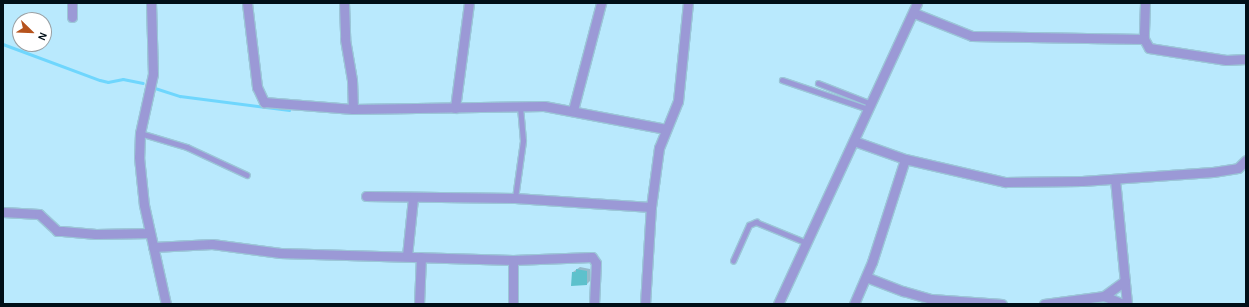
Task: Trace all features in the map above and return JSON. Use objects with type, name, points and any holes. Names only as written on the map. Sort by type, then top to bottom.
[{"type":"street","points":[[72,3],[72,17]]},
{"type":"street","points":[[151,3],[153,74],[140,133],[139,157],[150,233],[166,304]]},
{"type":"street","points":[[247,3],[257,87],[264,102],[353,109],[544,106],[574,110],[666,129]]},
{"type":"street","points":[[344,3],[345,39],[352,80],[353,109]]},
{"type":"street","points":[[455,108],[469,3]]},
{"type":"street","points":[[574,110],[601,3]]},
{"type":"street","points":[[645,304],[652,207],[659,148],[680,91],[688,3]]},
{"type":"street","points":[[778,304],[805,242],[871,107],[918,3]]},
{"type":"street","points":[[1145,3],[1144,38],[1149,48],[1159,51],[1226,60],[1246,59]]},
{"type":"street","points":[[914,13],[972,36],[1144,38]]},
{"type":"street","points":[[854,141],[905,159],[1005,182],[1115,179],[1230,170],[1246,160]]},
{"type":"street","points":[[854,304],[866,277],[905,159]]},
{"type":"street","points":[[1115,179],[1127,304]]},
{"type":"street","points":[[366,196],[413,198],[515,198],[652,207]]},
{"type":"street","points":[[407,256],[413,198]]},
{"type":"street","points":[[3,212],[39,214],[57,230],[62,231],[150,233]]},
{"type":"street","points":[[153,247],[212,244],[280,253],[513,260],[592,258],[596,263],[594,304]]},
{"type":"street","points":[[419,304],[421,257]]},
{"type":"street","points":[[512,304],[513,260]]},
{"type":"street","points":[[866,277],[903,291],[931,299],[966,303],[1002,304]]},
{"type":"street","points":[[1044,304],[1104,296],[1125,281]]},
{"type":"street","points":[[1104,296],[1123,304]]},
{"type":"lane","points":[[782,80],[871,107]]},
{"type":"lane","points":[[818,83],[871,107]]},
{"type":"lane","points":[[515,198],[523,141],[520,107]]},
{"type":"lane","points":[[140,133],[187,147],[247,175]]},
{"type":"lane","points":[[734,261],[749,225],[756,222],[805,242]]},
{"type":"building","points":[[576,269],[587,271],[587,285],[571,286],[572,272],[576,272]]},
{"type":"waterway","points":[[3,44],[100,80],[108,82],[123,79],[143,83]]},
{"type":"waterway","points":[[155,88],[180,96],[289,110]]}]
